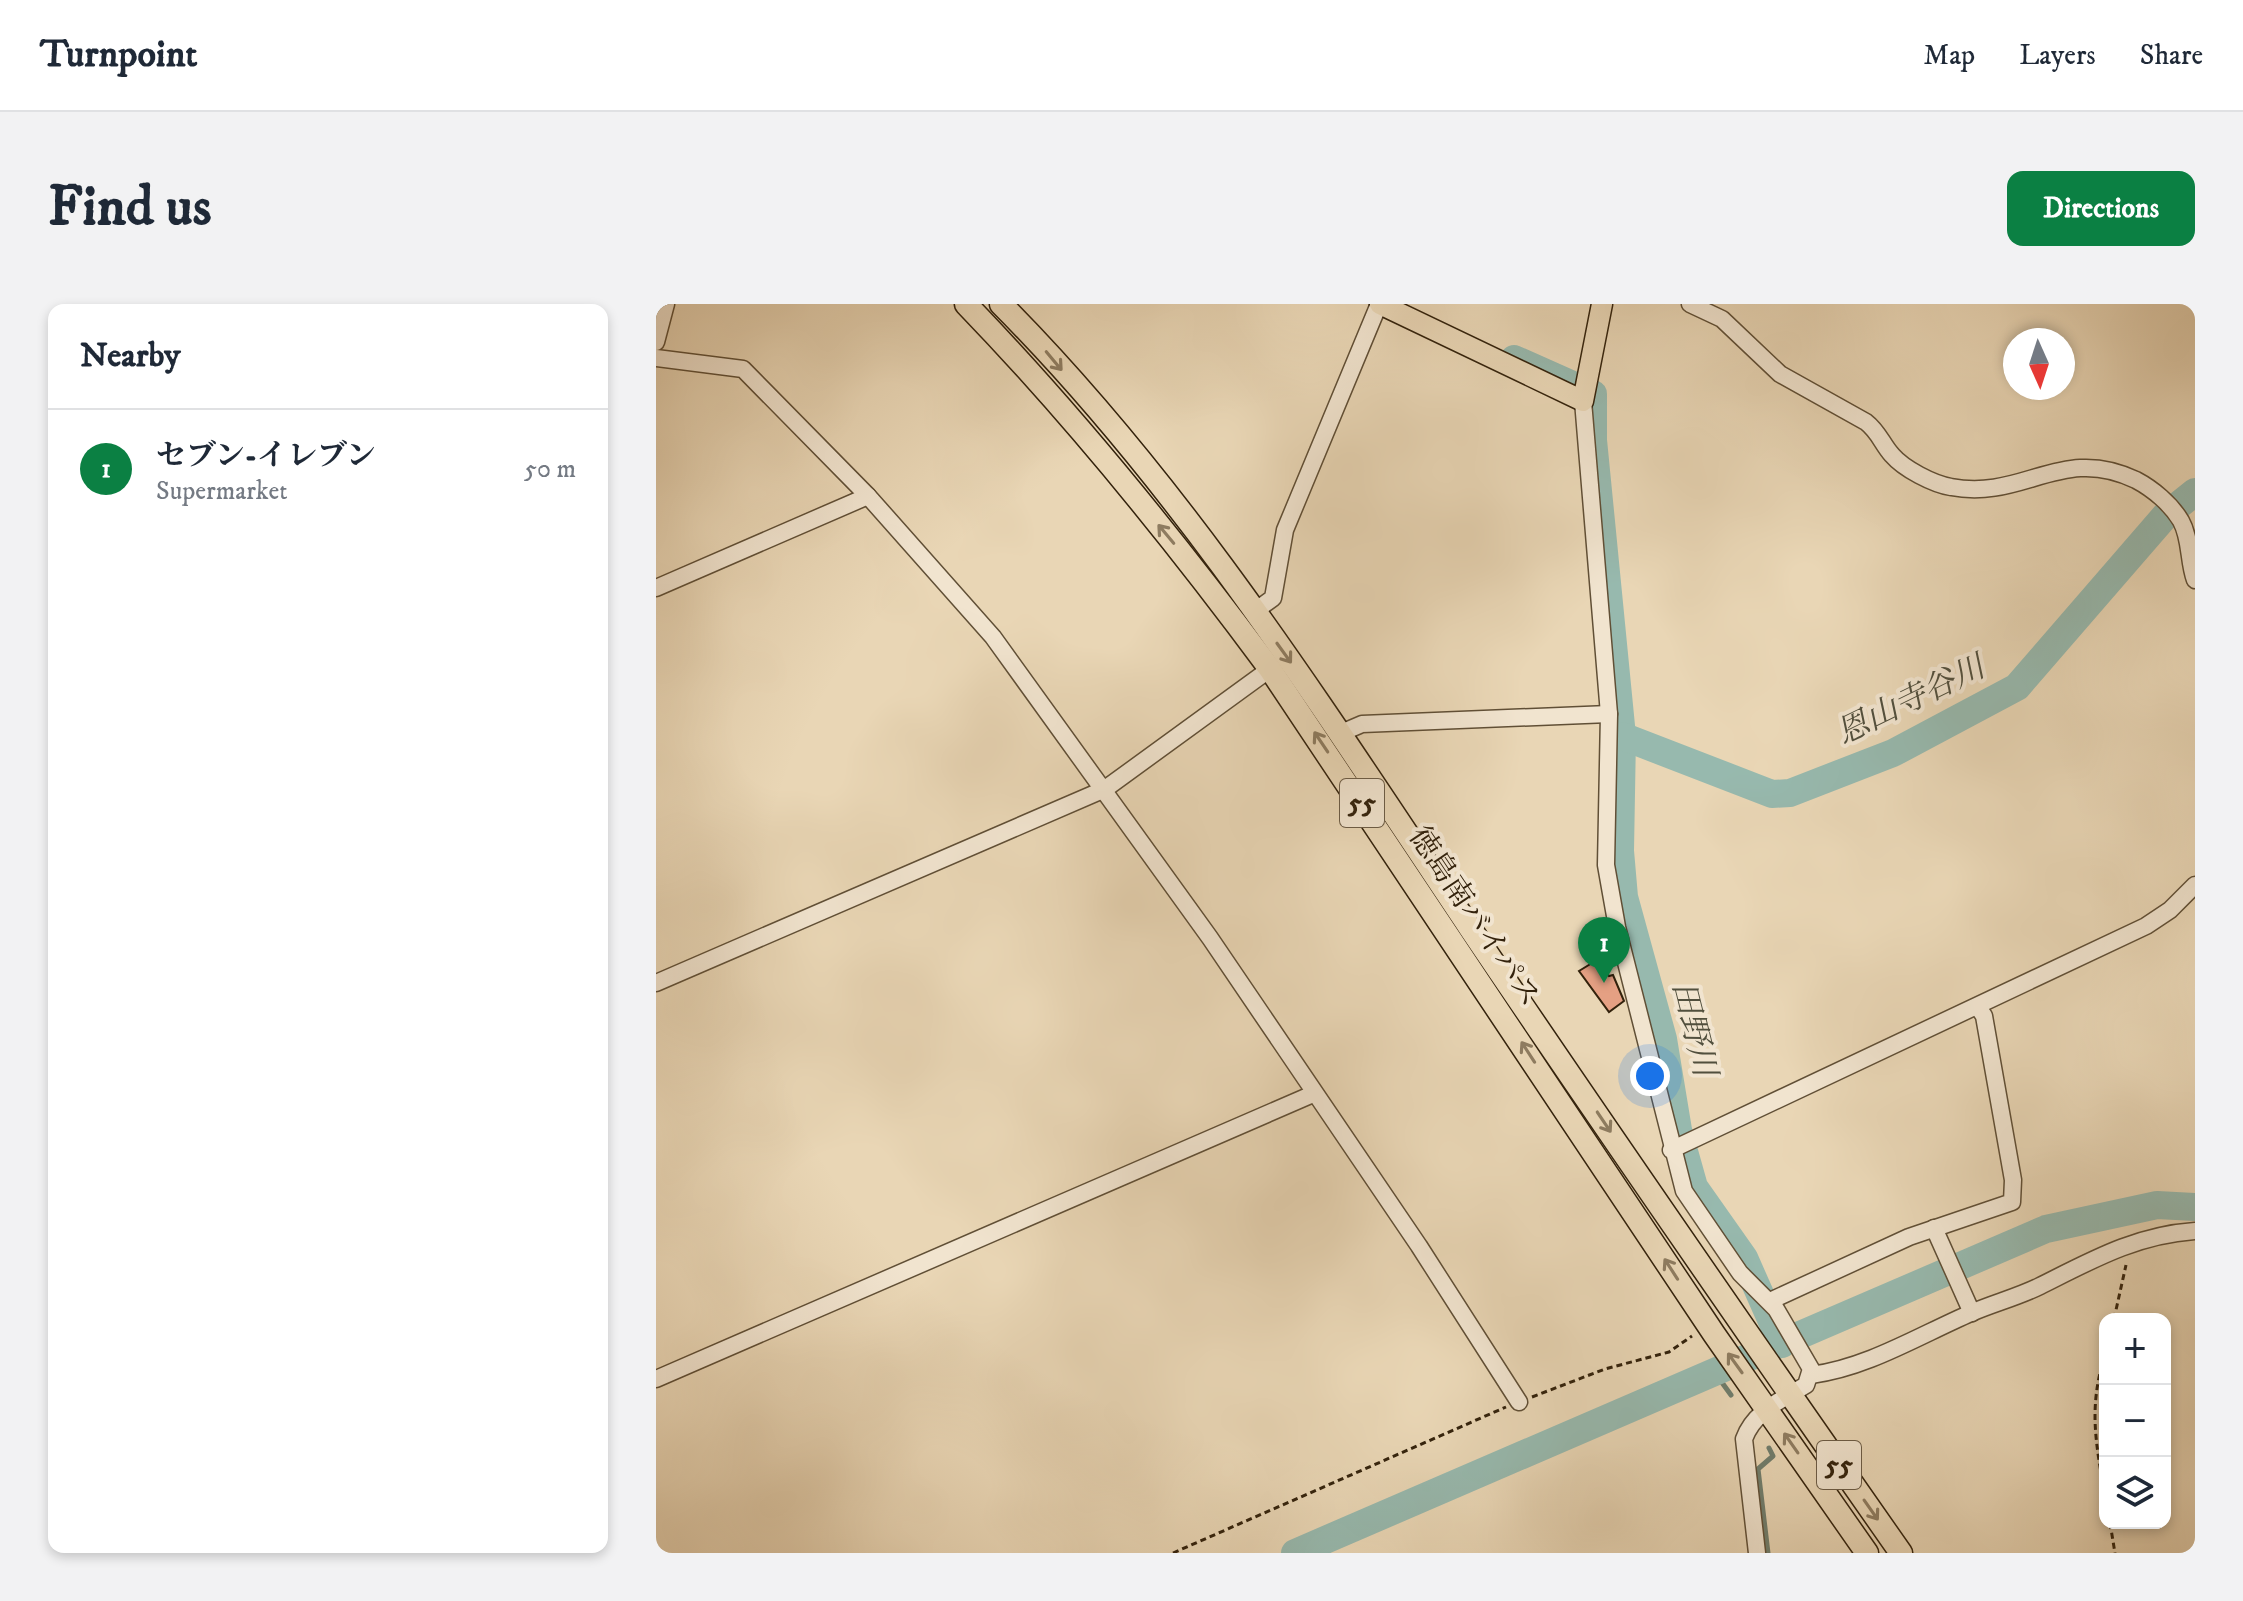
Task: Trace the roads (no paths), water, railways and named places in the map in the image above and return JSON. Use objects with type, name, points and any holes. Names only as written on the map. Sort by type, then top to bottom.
[{"type":"highway","name":"徳島南バイパス","points":[[966,304],[1026,366],[1202,577],[1270,669],[1712,1330],[1867,1553]]},
{"type":"highway","name":"徳島南バイパス","points":[[1001,304],[1035,338],[1199,534],[1255,611],[1901,1553]]},
{"type":"main road","points":[[1380,304],[1416,314],[1583,401],[1602,304]]},
{"type":"street","points":[[656,342],[666,304]]},
{"type":"street","points":[[1255,611],[1273,598],[1285,530],[1380,304]]},
{"type":"street","points":[[1690,304],[1722,319],[1780,374],[1866,422],[1878,431],[1891,454],[1929,479],[1950,487],[1982,488],[2016,484],[2077,465],[2100,466],[2147,486],[2173,510],[2188,537],[2195,580]]},
{"type":"street","points":[[656,358],[743,369],[868,496],[993,637],[1105,789],[1419,1246],[1519,1402]]},
{"type":"street","points":[[1583,401],[1609,714],[1606,865],[1610,896],[1679,1147],[1684,1191],[1740,1273],[1773,1305],[1810,1367],[1806,1385],[1784,1386],[1762,1400],[1744,1439],[1757,1553]]},
{"type":"street","points":[[656,588],[868,496]]},
{"type":"street","points":[[656,983],[1105,789],[1270,669]]},
{"type":"street","points":[[1341,733],[1362,724],[1609,714]]},
{"type":"street","points":[[1679,1147],[2146,926],[2170,910],[2195,885]]},
{"type":"street","points":[[1773,1305],[2012,1202],[2013,1180],[1984,1016],[1978,1007]]},
{"type":"street","points":[[656,1379],[1313,1094]]},
{"type":"street","points":[[1810,1367],[1885,1352],[1970,1307],[2037,1287],[2126,1243],[2165,1233],[2195,1231]]},
{"type":"street","points":[[1937,1234],[1970,1307]]},
{"type":"waterway","name":"田野川","points":[[1514,359],[1593,394],[1593,440],[1622,736],[1620,851],[1624,897],[1663,1039],[1678,1130],[1694,1187],[1744,1258],[1782,1344]]},
{"type":"waterway","name":"恩山寺谷川","points":[[1622,736],[1772,794],[1790,793],[1893,753],[2017,687],[2165,516],[2195,492]]},
{"type":"waterway","name":"田野川","points":[[1295,1553],[2046,1229],[2157,1205],[2195,1207]]},
{"type":"waterway","points":[[1715,1373],[1731,1395]]},
{"type":"waterway","points":[[1768,1553],[1758,1469],[1773,1456],[1769,1448]]},
{"type":"place","name":"セブン-イレブン","points":[[1604,983]]}]
